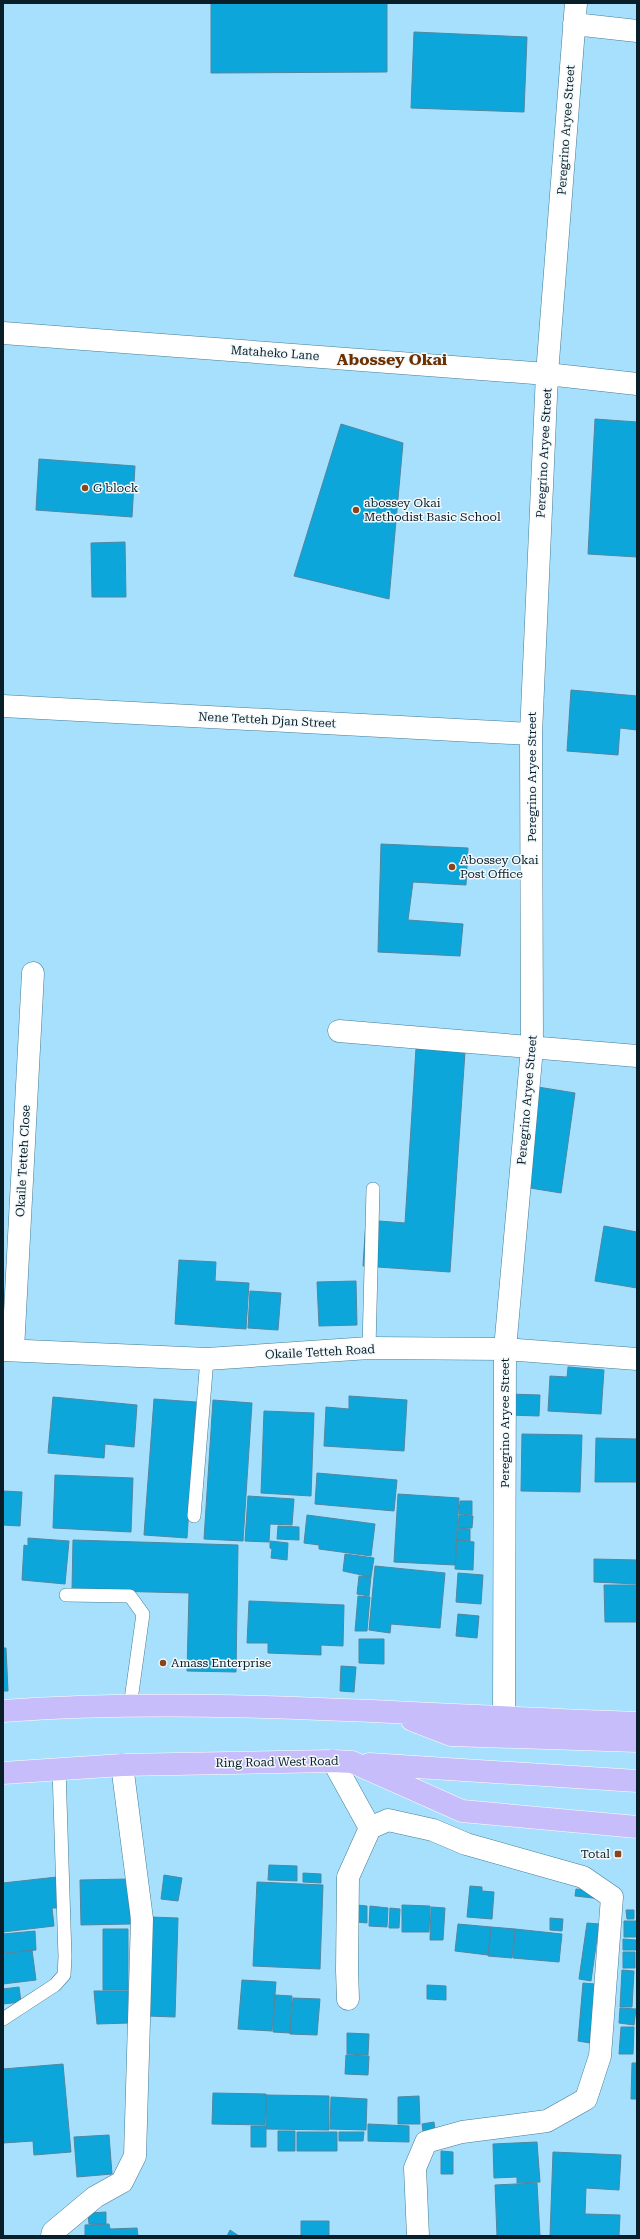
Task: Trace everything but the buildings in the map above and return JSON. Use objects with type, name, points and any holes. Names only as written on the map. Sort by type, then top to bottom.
[{"type":"main road","points":[[3,1711],[47,1708],[241,1706],[637,1723]]},
{"type":"main road","points":[[394,1713],[451,1735],[637,1741]]},
{"type":"main road","points":[[342,1761],[439,1770],[637,1781]]},
{"type":"main road","name":"Ring Road West Road","points":[[3,1773],[122,1766],[342,1761],[462,1811],[637,1827]]},
{"type":"street","points":[[575,13],[637,31]]},
{"type":"street","name":"Peregrino Aryee Street","points":[[504,1718],[505,1349],[532,1048],[531,734],[547,374],[575,13]]},
{"type":"street","name":"Mataheko Lane","points":[[3,332],[547,374],[637,384]]},
{"type":"street","name":"Nene Tetteh Djan Street","points":[[3,706],[531,734]]},
{"type":"street","name":"Okaile Tetteh Close","points":[[8,1350],[33,973]]},
{"type":"street","points":[[339,1031],[637,1056]]},
{"type":"street","name":"Okaile Tetteh Road","points":[[8,1350],[207,1359],[369,1348],[505,1349],[637,1359]]},
{"type":"street","points":[[342,1761],[370,1828]]},
{"type":"street","points":[[52,2236],[53,2232],[95,2197],[122,2182],[135,2156],[142,1920],[122,1766]]},
{"type":"street","points":[[348,1999],[348,1876],[370,1828],[388,1820],[433,1830],[480,1848],[583,1877],[612,1897],[600,2056],[586,2099],[547,2121],[462,2132],[426,2142],[415,2168],[418,2236]]},
{"type":"lane","points":[[369,1348],[373,1189]]},
{"type":"lane","points":[[194,1516],[207,1359]]},
{"type":"lane","points":[[66,1595],[130,1596],[143,1614],[130,1707]]},
{"type":"lane","points":[[3,2019],[55,1985],[64,1975],[65,1957],[59,1769]]},
{"type":"place","name":"G block","points":[[85,488]]},
{"type":"place","name":"abossey Okai Methodist Basic School","points":[[356,510]]},
{"type":"place","name":"Abossey Okai Post Office","points":[[452,867]]},
{"type":"place","name":"Amass Enterprise","points":[[163,1663]]},
{"type":"place","name":"Total","points":[[618,1854]]},
{"type":"district","name":"Abossey Okai","points":[[392,359]]}]
